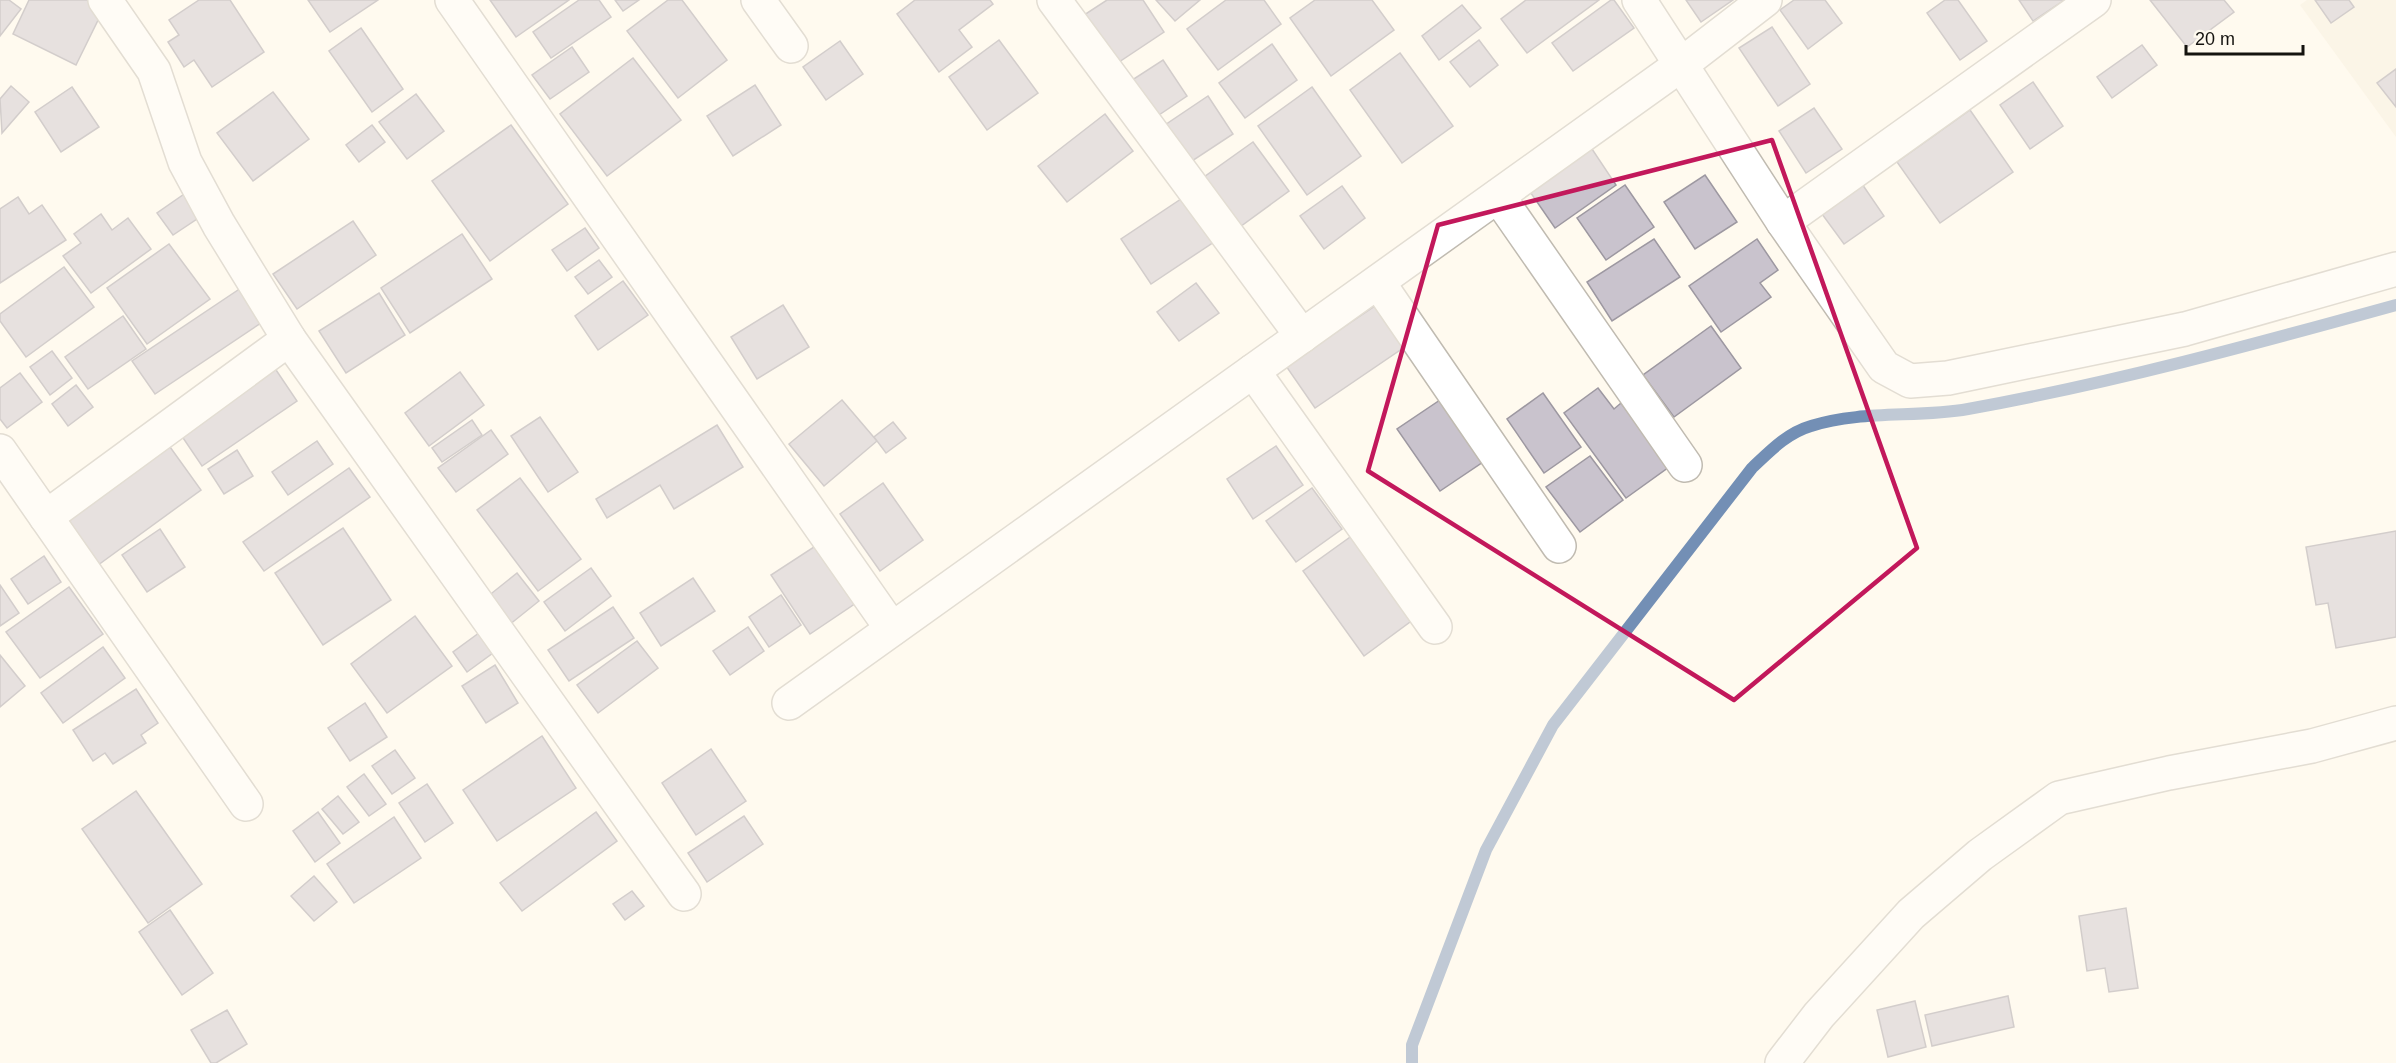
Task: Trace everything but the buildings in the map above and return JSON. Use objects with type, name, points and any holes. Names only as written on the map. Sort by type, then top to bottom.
[{"type":"street","points":[[105,0],[154,71],[184,162],[219,225],[290,339],[684,894]]},
{"type":"street","points":[[452,0],[892,629]]},
{"type":"street","points":[[758,0],[791,46]]},
{"type":"street","points":[[1054,0],[1302,336]]},
{"type":"street","points":[[1639,0],[1783,222],[1884,367],[1910,381],[1948,378],[2185,329],[2396,269]]},
{"type":"street","points":[[789,703],[1682,64],[1765,0]]},
{"type":"street","points":[[1783,222],[2094,0]]},
{"type":"street","points":[[1498,196],[1685,465]]},
{"type":"street","points":[[1378,282],[1559,546]]},
{"type":"street","points":[[46,517],[290,339]]},
{"type":"street","points":[[1253,371],[1435,627]]},
{"type":"street","points":[[0,451],[246,804]]},
{"type":"street","points":[[1782,1063],[1819,1016],[1911,914],[1980,855],[2059,798],[2169,773],[2312,746],[2396,723]]},
{"type":"highlighted area","points":[[1772,140],[1917,548],[1734,700],[1368,471],[1438,225]]},
{"type":"shaded area","points":[[2307,0],[2396,0],[2396,137],[2300,5]]},
{"type":"waterway","points":[[1412,1063],[1412,1045],[1486,850],[1553,725],[1752,468],[1779,443],[1802,429],[1830,421],[1869,416],[1949,412],[2022,399],[2184,362],[2396,305]]}]
